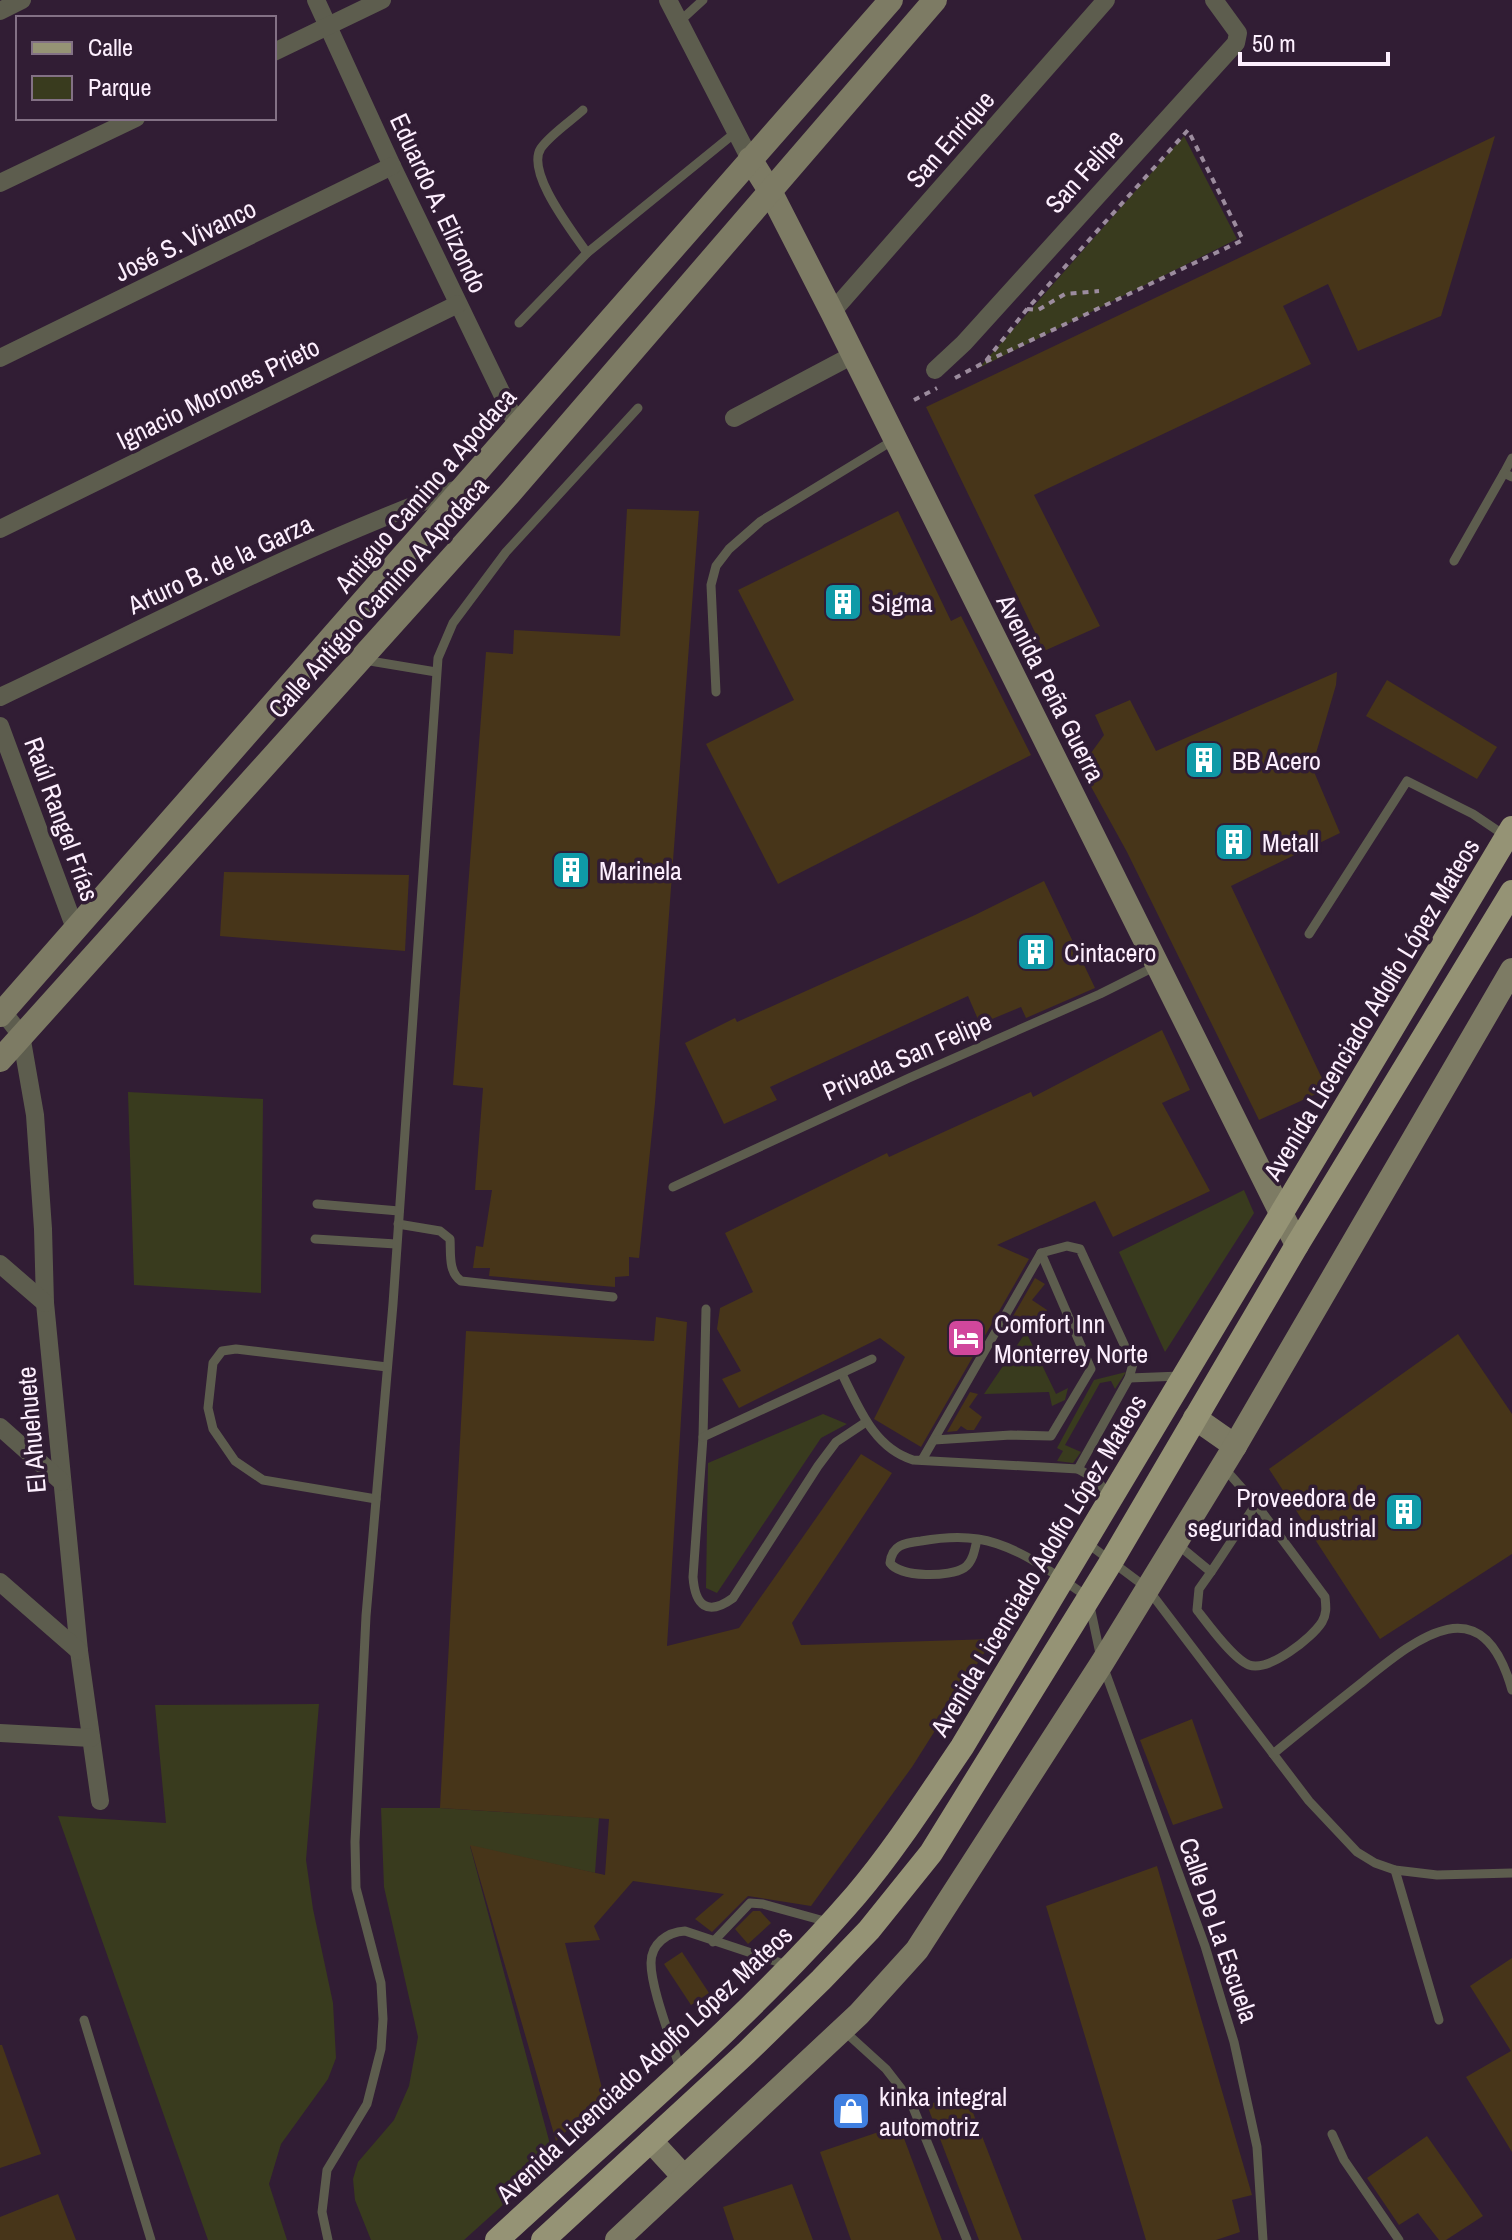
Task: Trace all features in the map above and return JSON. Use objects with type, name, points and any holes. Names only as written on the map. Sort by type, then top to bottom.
[{"type":"main road","name":"Avenida Licenciado Adolfo López Mateos","points":[[497,2240],[790,1966],[859,1892],[910,1824],[962,1747],[1509,832]]},
{"type":"main road","points":[[543,2240],[799,2001],[900,1894],[931,1853],[1111,1562],[1297,1245],[1512,892]]},
{"type":"street","points":[[0,11],[22,0]]},
{"type":"street","name":"Eduardo A. Elizondo","points":[[316,0],[518,427]]},
{"type":"street","points":[[276,51],[382,0]]},
{"type":"street","points":[[668,0],[750,159]]},
{"type":"street","name":"Antiguo Camino a Apodaca","points":[[1,1012],[76,931],[891,0]]},
{"type":"street","name":"Calle Antiguo Camino A Apodaca","points":[[0,1060],[510,493],[935,0]]},
{"type":"street","name":"San Enrique","points":[[832,312],[1106,0]]},
{"type":"street","name":"San Felipe","points":[[941,379],[964,343],[1236,43],[1238,33],[1214,0]]},
{"type":"street","points":[[0,183],[132,120]]},
{"type":"street","name":"Avenida Peña Guerra","points":[[750,159],[770,191],[832,312],[1297,1245]]},
{"type":"street","name":"José S. Vivanco","points":[[0,358],[392,166]]},
{"type":"street","name":"Ignacio Morones Prieto","points":[[0,529],[458,304]]},
{"type":"street","points":[[734,418],[853,355]]},
{"type":"street","name":"Arturo B. de la Garza","points":[[0,697],[332,539],[465,486]]},
{"type":"street","name":"Raúl Rangel Frías","points":[[0,726],[76,931]]},
{"type":"street","points":[[617,2240],[843,2030],[917,1950],[1100,1652],[1147,1588],[1235,1446],[1512,970]]},
{"type":"street","name":"El Ahuehuete","points":[[1,1012],[21,1035],[35,1115],[45,1303],[79,1651],[100,1801]]},
{"type":"street","points":[[0,1264],[45,1303]]},
{"type":"street","points":[[1195,1418],[1235,1446]]},
{"type":"street","points":[[0,1427],[62,1482]]},
{"type":"street","points":[[0,1582],[79,1651]]},
{"type":"street","points":[[0,1733],[91,1738]]},
{"type":"street","points":[[651,2141],[684,2177]]},
{"type":"lane","points":[[679,22],[703,0]]},
{"type":"lane","points":[[583,110],[540,149],[538,161],[542,183],[587,253]]},
{"type":"lane","points":[[519,323],[587,253],[736,132]]},
{"type":"lane","points":[[328,2240],[322,2212],[327,2170],[367,2104],[381,2049],[381,1983],[356,1888],[355,1842],[366,1616],[399,1211],[436,672],[445,638],[468,601],[506,552],[638,408]]},
{"type":"lane","points":[[716,692],[711,585],[716,566],[729,549],[761,521],[895,439]]},
{"type":"lane","points":[[1454,561],[1508,475],[1512,458]]},
{"type":"lane","points":[[361,659],[436,672]]},
{"type":"lane","points":[[1309,934],[1407,781],[1509,832]]},
{"type":"lane","name":"Privada San Felipe","points":[[673,1187],[1159,965]]},
{"type":"lane","points":[[317,1204],[399,1211]]},
{"type":"lane","points":[[398,1224],[440,1231],[450,1239],[452,1268],[455,1277],[461,1281],[613,1297]]},
{"type":"lane","points":[[315,1239],[396,1244]]},
{"type":"lane","points":[[922,1460],[1041,1253],[1067,1246],[1080,1249],[1132,1358],[1133,1369],[1078,1469]]},
{"type":"lane","points":[[934,1440],[1051,1436],[1091,1369],[1041,1253]]},
{"type":"lane","points":[[706,1309],[703,1437],[693,1577],[694,1593],[700,1603],[716,1607],[733,1598],[836,1442],[866,1422]]},
{"type":"lane","points":[[376,1499],[263,1480],[235,1461],[213,1429],[208,1408],[213,1363],[222,1351],[236,1349],[387,1367]]},
{"type":"lane","points":[[703,1437],[872,1359]]},
{"type":"lane","points":[[842,1374],[866,1422],[880,1439],[913,1460],[1078,1469],[1096,1479],[1110,1498]]},
{"type":"lane","points":[[1129,1378],[1185,1376]]},
{"type":"lane","points":[[1222,1466],[1256,1504],[1325,1597],[1326,1611],[1321,1625],[1280,1659],[1263,1667],[1247,1665],[1197,1610],[1199,1589],[1256,1504]]},
{"type":"lane","points":[[977,1539],[971,1562],[962,1570],[917,1575],[896,1570],[890,1563],[893,1550],[898,1546],[923,1540],[977,1539],[1008,1548],[1088,1597]]},
{"type":"lane","points":[[1085,1541],[1147,1588],[1309,1801],[1357,1852],[1395,1870],[1437,1875],[1512,1873]]},
{"type":"lane","points":[[1175,1543],[1211,1572]]},
{"type":"lane","name":"Calle De La Escuela","points":[[1088,1597],[1100,1652],[1205,1946],[1234,2042],[1257,2147],[1263,2240]]},
{"type":"lane","points":[[1273,1754],[1411,1643],[1450,1627],[1476,1631],[1495,1647],[1512,1690]]},
{"type":"lane","points":[[1395,1870],[1439,2020]]},
{"type":"lane","points":[[713,1942],[750,1903],[831,1923]]},
{"type":"lane","points":[[681,2071],[654,1981],[651,1963],[658,1942],[685,1931],[790,1966]]},
{"type":"lane","points":[[84,2020],[151,2240]]},
{"type":"lane","points":[[843,2030],[886,2069],[910,2100],[967,2240]]},
{"type":"lane","points":[[1332,2134],[1344,2160],[1399,2240]]},
{"type":"path","points":[[914,400],[941,379],[985,362],[1243,240],[1188,130],[1027,309],[985,362]]},
{"type":"path","points":[[1027,309],[1038,310],[1065,294],[1099,291]]},
{"type":"green space","points":[[1184,136],[1237,239],[979,368]]},
{"type":"green space","points":[[128,1092],[263,1099],[261,1293],[134,1285]]},
{"type":"green space","points":[[1244,1190],[1254,1213],[1165,1352],[1119,1252]]},
{"type":"green space","points":[[1026,1332],[1056,1394],[1068,1388],[1065,1400],[1052,1406],[1049,1392],[984,1394]]},
{"type":"green space","points":[[1126,1372],[1115,1389],[1111,1381],[1100,1383],[1065,1445],[1081,1452],[1073,1463],[1057,1461],[1063,1451],[1057,1448],[1094,1380]]},
{"type":"green space","points":[[823,1414],[847,1424],[821,1438],[717,1593],[706,1588],[708,1463]]},
{"type":"green space","points":[[319,1704],[306,1860],[333,2003],[336,2058],[328,2079],[281,2144],[269,2184],[287,2240],[208,2240],[58,1816],[166,1823],[155,1705]]},
{"type":"green space","points":[[381,1808],[440,1808],[599,1818],[595,1873],[470,1846],[554,2159],[464,2240],[371,2240],[355,2200],[353,2179],[358,2162],[394,2120],[409,2086],[418,2037],[384,1887]]},
{"type":"building","points":[[1495,136],[1441,316],[1358,351],[1328,284],[1283,306],[1311,364],[1034,495],[1100,626],[1044,651],[926,407]]},
{"type":"building","name":"Marinela","points":[[627,509],[699,511],[655,1103],[639,1258],[629,1257],[629,1276],[615,1277],[615,1287],[489,1276],[490,1268],[473,1268],[476,1246],[483,1247],[492,1190],[475,1190],[483,1088],[453,1085],[486,652],[513,654],[514,630],[620,636]]},
{"type":"building","points":[[898,511],[951,621],[961,616],[1031,755],[778,884],[706,744],[794,700],[738,590]]},
{"type":"building","points":[[1337,672],[1312,767],[1340,833],[1231,886],[1327,1089],[1259,1120],[1127,852],[1089,783],[1102,774],[1091,753],[1104,735],[1095,715],[1130,700],[1156,751]]},
{"type":"building","points":[[1387,680],[1497,747],[1477,779],[1366,716]]},
{"type":"building","points":[[224,872],[409,875],[405,951],[220,936]]},
{"type":"building","points":[[1044,881],[1095,988],[1026,1018],[1021,1007],[980,1024],[968,996],[770,1087],[777,1100],[724,1124],[685,1043],[735,1018],[737,1022],[975,915]]},
{"type":"building","points":[[1162,1030],[1190,1090],[1162,1103],[1210,1191],[1113,1237],[1095,1201],[997,1245],[1029,1259],[921,1447],[874,1419],[905,1357],[880,1338],[739,1408],[722,1379],[741,1371],[717,1329],[720,1308],[753,1292],[725,1233],[887,1153],[889,1157],[1031,1092],[1033,1097]]},
{"type":"building","points":[[1035,1278],[1045,1284],[1032,1300],[1047,1310],[1038,1326],[1023,1317],[1015,1327],[1009,1323]]},
{"type":"building","points":[[656,1317],[687,1322],[667,1646],[739,1628],[861,1454],[892,1473],[792,1623],[801,1645],[993,1639],[912,1767],[811,1906],[748,1896],[712,1932],[695,1919],[724,1894],[633,1881],[594,1926],[600,1940],[565,1943],[604,2096],[556,2141],[470,1845],[605,1875],[609,1819],[440,1808],[466,1331],[654,1341]]},
{"type":"building","name":"Proveedora de seguridad industrial","points":[[1458,1334],[1512,1414],[1512,1554],[1380,1639],[1269,1469]]},
{"type":"building","points":[[970,1392],[978,1394],[969,1407],[982,1417],[974,1430],[961,1426],[957,1431],[947,1432]]},
{"type":"building","points":[[1192,1719],[1223,1808],[1173,1825],[1140,1740]]},
{"type":"building","points":[[1157,1866],[1252,2195],[1232,2200],[1240,2232],[1216,2240],[1146,2240],[1046,1906]]},
{"type":"building","points":[[753,1911],[760,1911],[771,1923],[748,1944],[735,1929]]},
{"type":"building","points":[[682,1952],[709,1993],[691,2005],[664,1964]]},
{"type":"building","points":[[1512,1958],[1512,2152],[1466,2077],[1511,2051],[1470,1986]]},
{"type":"building","points":[[0,2045],[41,2154],[0,2168]]},
{"type":"building","points":[[965,2092],[1022,2240],[979,2240],[927,2105]]},
{"type":"building","points":[[899,2125],[942,2240],[851,2240],[820,2152]]},
{"type":"building","points":[[1427,2136],[1483,2216],[1446,2240],[1439,2240],[1418,2213],[1399,2225],[1367,2178]]},
{"type":"building","points":[[792,2184],[813,2240],[734,2240],[723,2207]]},
{"type":"building","points":[[58,2194],[76,2240],[0,2240],[0,2217]]},
{"type":"place","name":"Sigma","points":[[843,602]]},
{"type":"place","name":"BB Acero","points":[[1204,760]]},
{"type":"place","name":"Metall","points":[[1234,842]]},
{"type":"place","name":"Marinela","points":[[571,870]]},
{"type":"place","name":"Cintacero","points":[[1036,952]]},
{"type":"place","name":"Comfort Inn Monterrey Norte","points":[[966,1338]]},
{"type":"place","name":"Proveedora de seguridad industrial","points":[[1404,1512]]},
{"type":"place","name":"kinka integral automotriz","points":[[851,2111]]}]
